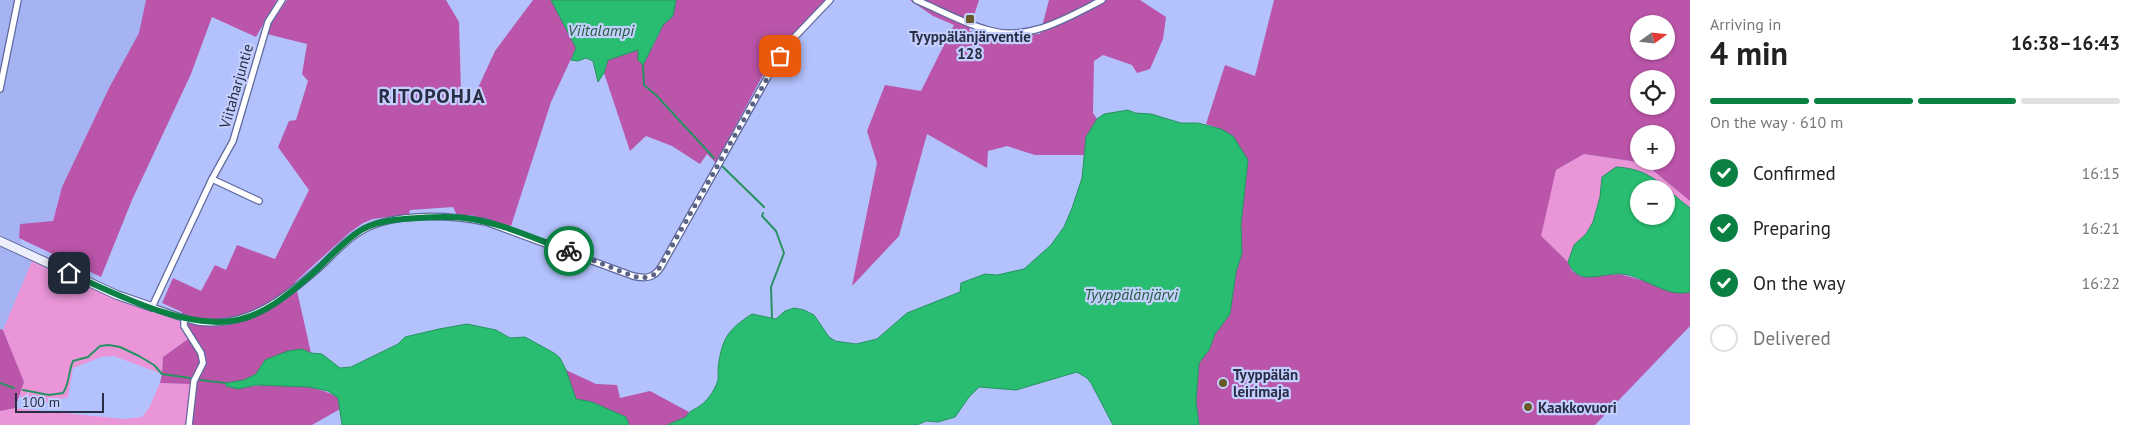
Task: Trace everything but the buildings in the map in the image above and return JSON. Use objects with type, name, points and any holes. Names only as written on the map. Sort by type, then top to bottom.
[{"type":"street","points":[[0,89],[18,0]]},
{"type":"street","name":"Viitaharjuntie","points":[[152,307],[212,179],[233,140],[268,22],[282,0]]},
{"type":"street","points":[[0,241],[118,295],[201,322],[233,321],[260,312],[290,292],[351,237],[375,224],[402,219],[462,218],[486,222],[633,276],[651,277],[656,274],[666,259],[784,50],[830,0]]},
{"type":"street","points":[[916,0],[990,31],[1018,33],[1047,27],[1102,0]]},
{"type":"street","points":[[212,179],[259,201]]},
{"type":"street","points":[[184,318],[184,326],[201,353],[203,363],[194,381],[189,425]]},
{"type":"shaded area","points":[[0,0],[146,0],[140,33],[109,88],[62,187],[52,222],[20,225],[19,238],[32,261],[3,330],[0,329]]},
{"type":"shaded area","points":[[146,0],[277,0],[256,37],[212,17],[191,74],[132,200],[101,277],[19,238],[20,224],[53,221],[62,187],[109,88],[139,33]]},
{"type":"shaded area","points":[[287,0],[446,0],[459,22],[461,93],[471,103],[495,51],[533,0],[551,0],[576,48],[551,102],[511,226],[471,215],[457,215],[453,207],[410,210],[409,214],[373,219],[363,223],[349,233],[295,282],[311,353],[302,349],[265,360],[256,374],[244,380],[238,389],[262,385],[303,386],[338,398],[340,409],[312,425],[186,425],[191,384],[160,383],[163,357],[188,339],[182,328],[182,312],[162,303],[173,278],[201,291],[215,265],[226,270],[237,245],[275,259],[309,190],[278,147],[289,121],[296,120],[308,81],[302,74],[307,44],[267,34],[271,24]]},
{"type":"shaded area","points":[[676,0],[826,0],[774,54],[716,163],[707,154],[700,164],[672,146],[646,136],[630,151],[604,73],[608,60],[638,49],[638,60],[652,48],[663,25],[673,16]]},
{"type":"shaded area","points":[[910,0],[979,0],[969,31],[1004,36],[1040,34],[1049,0],[1140,0],[1166,17],[1163,39],[1150,69],[1137,73],[1132,65],[1103,55],[1094,61],[1093,113],[1097,119],[1086,137],[1084,155],[1035,155],[1007,146],[988,151],[987,168],[927,134],[899,236],[852,286],[877,163],[867,131],[885,85],[921,91],[954,25],[933,16]]},
{"type":"shaded area","points":[[1274,0],[1690,0],[1690,201],[1675,189],[1675,180],[1665,180],[1652,170],[1675,170],[1675,125],[1630,125],[1630,161],[1584,154],[1556,170],[1541,236],[1568,262],[1572,271],[1582,277],[1620,274],[1686,293],[1690,292],[1690,326],[1595,425],[1199,425],[1196,401],[1199,363],[1209,350],[1215,334],[1230,314],[1236,272],[1242,253],[1241,224],[1248,160],[1221,129],[1206,124],[1225,65],[1255,76]]},
{"type":"shaded area","points":[[1584,154],[1630,161],[1630,170],[1652,170],[1665,180],[1656,180],[1651,176],[1602,177],[1600,197],[1593,222],[1586,234],[1574,245],[1568,262],[1540,236],[1556,170]]},
{"type":"shaded area","points":[[1675,189],[1690,201],[1690,208],[1675,196]]},
{"type":"shaded area","points":[[32,261],[116,299],[181,320],[182,328],[188,339],[163,357],[162,374],[114,356],[101,357],[73,368],[68,397],[44,403],[19,396],[24,382],[3,330]]},
{"type":"shaded area","points":[[0,329],[3,330],[24,382],[15,408],[0,411]]},
{"type":"shaded area","points":[[566,370],[596,384],[617,385],[620,398],[650,391],[689,412],[686,417],[667,425],[629,425],[626,417],[592,402],[576,399]]},
{"type":"shaded area","points":[[160,383],[191,384],[186,425],[0,425],[0,411],[15,408],[123,419],[142,417],[149,408]]},
{"type":"water","name":"Viitalampi","points":[[551,0],[676,0],[673,16],[663,25],[643,65],[638,60],[638,50],[608,60],[604,73],[598,82],[593,61],[586,58],[578,61],[571,60],[576,48]]},
{"type":"water","name":"Tyyppälänjärvi","points":[[1128,110],[1135,113],[1151,114],[1181,123],[1198,123],[1221,129],[1233,136],[1248,160],[1241,224],[1242,253],[1236,272],[1230,314],[1215,334],[1209,350],[1199,363],[1196,401],[1199,425],[1113,425],[1091,383],[1077,372],[1016,390],[979,387],[969,397],[955,417],[938,422],[926,421],[917,425],[667,425],[686,417],[710,396],[718,381],[721,350],[727,336],[731,330],[752,314],[776,319],[785,311],[794,308],[804,310],[814,315],[829,337],[835,341],[856,344],[877,339],[907,313],[960,292],[961,283],[985,274],[997,275],[1024,269],[1051,245],[1064,227],[1082,178],[1086,137],[1097,119],[1104,114]]},
{"type":"water","points":[[1616,167],[1629,168],[1656,180],[1630,180],[1630,225],[1675,225],[1675,196],[1690,208],[1690,292],[1681,293],[1664,290],[1623,274],[1584,277],[1578,275],[1573,270],[1568,262],[1574,245],[1586,234],[1593,222],[1600,197],[1602,177]]},
{"type":"water","points":[[467,324],[496,330],[510,338],[525,337],[554,353],[560,358],[566,370],[576,399],[592,402],[626,417],[629,425],[342,425],[338,398],[328,391],[309,387],[256,385],[238,389],[226,386],[226,383],[244,380],[256,374],[265,360],[288,351],[302,349],[311,353],[322,354],[340,368],[351,367],[398,344],[405,337]]},
{"type":"waterway","points":[[643,65],[644,85],[656,95],[714,158]]},
{"type":"waterway","points":[[722,166],[764,207]]},
{"type":"waterway","points":[[763,213],[762,216],[776,231],[784,253],[771,287],[772,318]]},
{"type":"waterway","points":[[23,390],[49,395],[63,393],[73,361],[88,357],[100,346],[109,345],[120,347],[139,356],[154,365],[162,374],[190,378]]},
{"type":"waterway","points":[[200,380],[226,383]]},
{"type":"waterway","points":[[0,383],[14,388]]},
{"type":"way so far","points":[[569,251],[633,276],[643,278],[656,274],[675,244],[780,56]]},
{"type":"place","name":"Tyyppälänjärventie 128","points":[[970,19]]},
{"type":"place","name":"Tyyppälän leirimaja","points":[[1223,383]]},
{"type":"place","name":"Kaakkovuori","points":[[1528,407]]},
{"type":"district","name":"RITOPOHJA","points":[[432,96]]},
{"type":"route","points":[[69,273],[118,295],[190,320],[220,322],[247,317],[274,304],[328,260],[351,237],[375,224],[387,221],[438,217],[471,219],[497,225],[569,251]]}]
